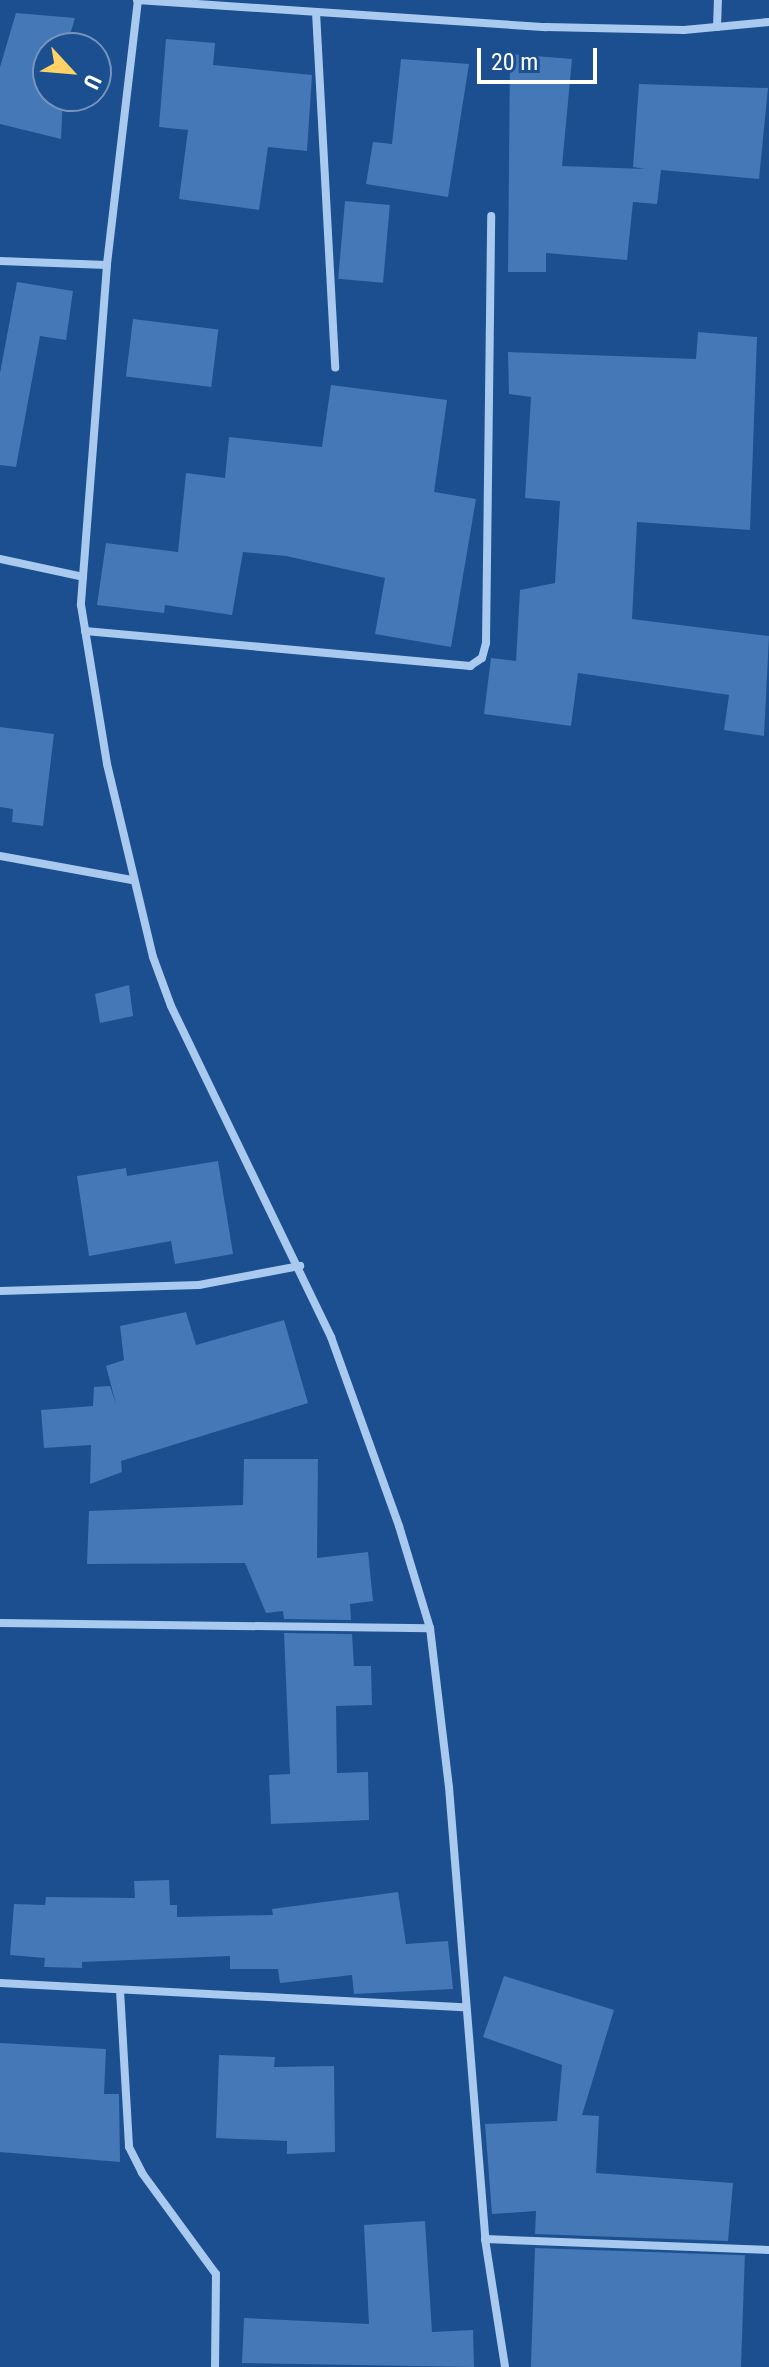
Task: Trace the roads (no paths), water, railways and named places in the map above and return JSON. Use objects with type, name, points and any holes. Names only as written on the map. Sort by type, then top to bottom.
[{"type":"street","points":[[505,2367],[485,2239],[463,2007],[449,1787],[430,1628],[399,1526],[300,1266],[171,1006],[132,880],[85,631],[83,577],[107,265],[137,0],[546,27],[717,27],[769,22]]},
{"type":"street","points":[[717,27],[718,0]]},
{"type":"street","points":[[316,12],[335,367]]},
{"type":"street","points":[[85,631],[470,666],[482,658],[491,216]]},
{"type":"street","points":[[0,261],[107,265]]},
{"type":"street","points":[[0,559],[83,577]]},
{"type":"street","points":[[0,856],[132,880]]},
{"type":"street","points":[[0,1291],[199,1285],[300,1266]]},
{"type":"street","points":[[0,1623],[430,1628]]},
{"type":"street","points":[[0,1983],[463,2007]]},
{"type":"street","points":[[120,1990],[129,2147],[142,2173],[216,2274],[215,2367]]},
{"type":"street","points":[[485,2239],[769,2250]]}]
